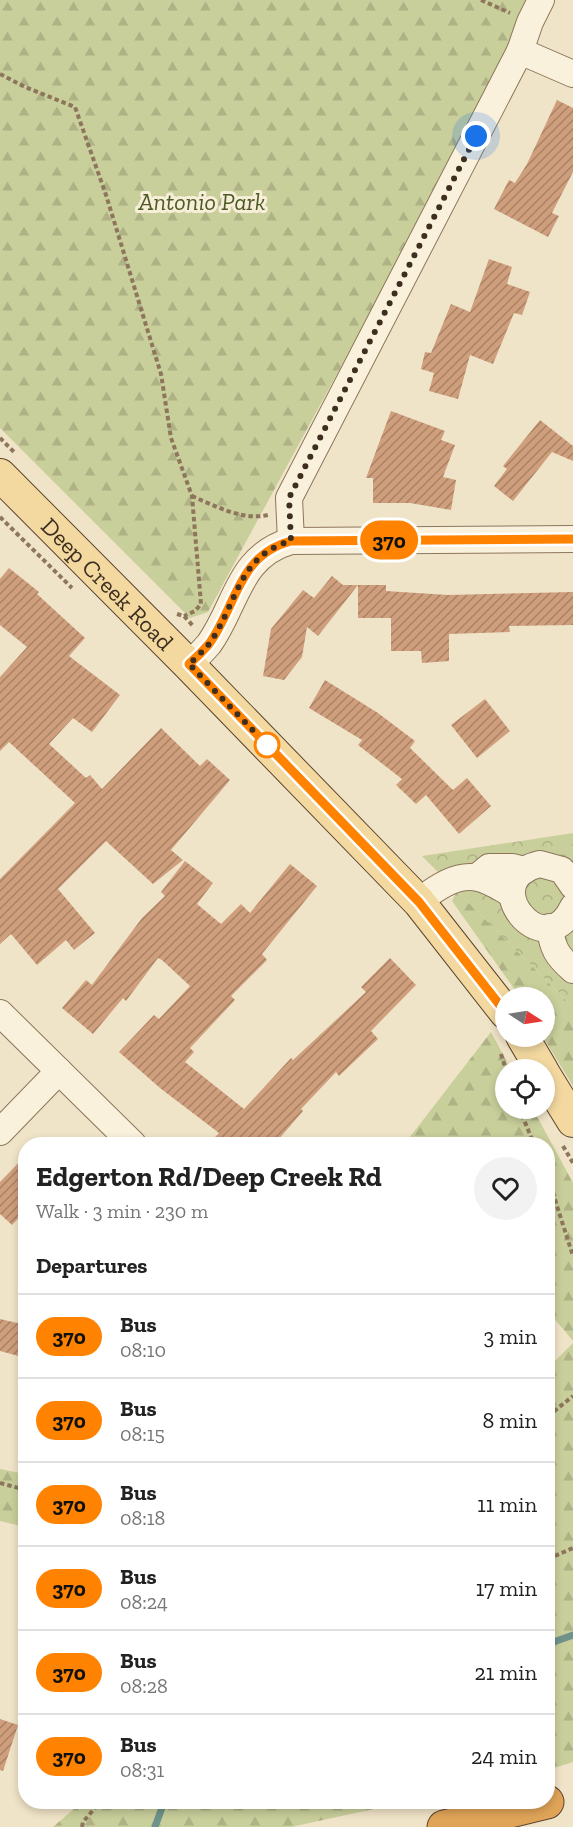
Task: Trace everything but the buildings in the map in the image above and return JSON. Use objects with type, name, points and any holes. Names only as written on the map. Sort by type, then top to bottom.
[{"type":"highway","points":[[555,1799],[573,1794]]},
{"type":"highway","points":[[444,1827],[515,1809]]},
{"type":"main road","name":"Deep Creek Road","points":[[0,475],[189,664],[419,902],[495,999]]},
{"type":"main road","points":[[555,1092],[573,1121]]},
{"type":"street","points":[[290,531],[289,498],[520,51],[536,11]]},
{"type":"street","points":[[520,51],[573,74]]},
{"type":"street","points":[[189,664],[209,644],[248,571],[264,552],[290,531],[573,539]]},
{"type":"street","points":[[573,886],[566,874],[552,865],[540,864],[525,870],[514,883],[512,894],[513,906],[523,920],[534,926],[550,927],[563,921],[573,907]]},
{"type":"street","points":[[419,902],[435,888],[453,880],[477,877],[489,867],[513,867],[525,870]]},
{"type":"street","points":[[477,877],[512,894]]},
{"type":"street","points":[[550,927],[552,946],[557,956],[573,970]]},
{"type":"street","points":[[0,1012],[126,1137]]},
{"type":"street","points":[[0,1132],[59,1071]]},
{"type":"path","points":[[481,0],[536,11]]},
{"type":"path","points":[[0,74],[25,87],[75,107],[105,195],[161,374],[171,438],[192,496],[201,604],[195,611],[184,616]]},
{"type":"path","points":[[192,496],[257,518],[269,515],[290,531]]},
{"type":"path","points":[[524,1119],[531,1137]]},
{"type":"path","points":[[555,1200],[573,1256]]},
{"type":"path","points":[[555,1410],[573,1396]]},
{"type":"path","points":[[0,1483],[18,1488]]},
{"type":"path","points":[[555,1556],[573,1548]]},
{"type":"path","points":[[82,1827],[82,1822],[94,1809]]},
{"type":"green space","name":"Antonio Park","points":[[0,0],[527,0],[518,19],[502,69],[208,612],[190,618],[0,428]]},
{"type":"green space","points":[[573,833],[573,1007],[555,987],[422,856]]},
{"type":"green space","points":[[457,891],[553,987],[513,987],[452,901]]},
{"type":"green space","points":[[555,989],[573,1007],[573,1086],[549,1047],[555,1047]]},
{"type":"green space","points":[[491,1032],[495,1039],[495,1047],[499,1047],[506,1059],[495,1059],[495,1119],[538,1119],[548,1137],[410,1137]]},
{"type":"green space","points":[[555,1150],[573,1183],[573,1341],[555,1319]]},
{"type":"green space","points":[[573,1343],[573,1762],[555,1768],[555,1361]]},
{"type":"green space","points":[[0,1469],[18,1473],[18,1525],[0,1521]]},
{"type":"green space","points":[[74,1809],[374,1809],[291,1827],[53,1827]]},
{"type":"waterway","points":[[555,1641],[573,1635]]},
{"type":"waterway","points":[[155,1827],[161,1809]]},
{"type":"bus line","name":"370","points":[[495,998],[419,902],[189,664],[209,644],[248,571],[264,552],[278,545],[291,541],[573,539]]},
{"type":"route","points":[[267,745],[271,749],[189,664],[209,644],[248,571],[264,552],[291,541],[289,498],[476,136]]}]
